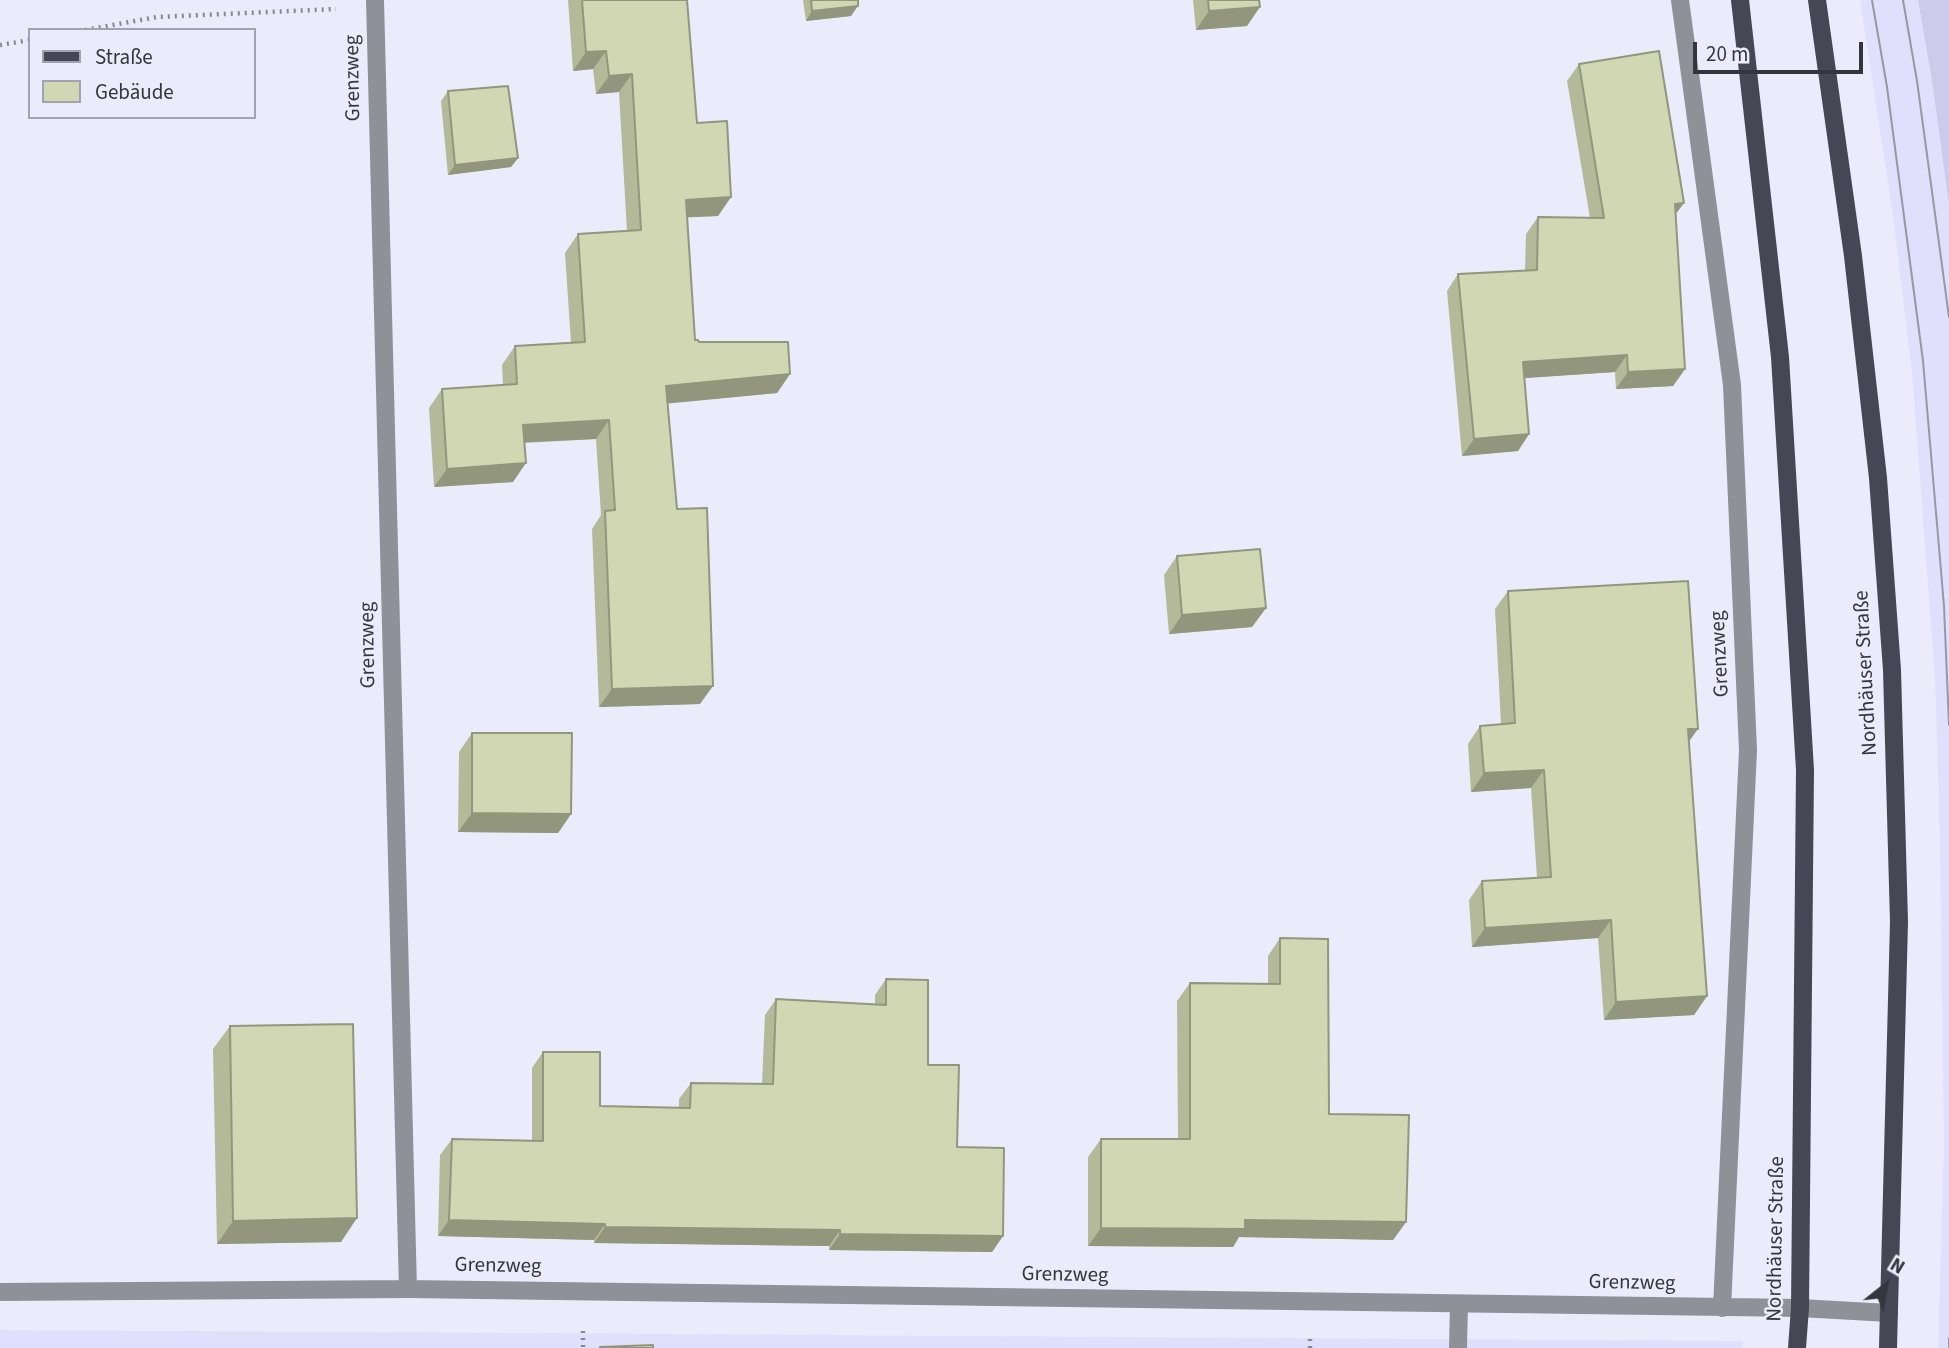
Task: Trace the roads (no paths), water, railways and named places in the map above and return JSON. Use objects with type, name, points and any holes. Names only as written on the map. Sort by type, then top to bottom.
[{"type":"main road","name":"Nordhäuser Straße","points":[[1740,0],[1780,357],[1805,770],[1800,1308],[1797,1348]]},
{"type":"main road","name":"Nordhäuser Straße","points":[[1817,0],[1853,256],[1878,478],[1892,670],[1899,922],[1888,1348]]},
{"type":"street","name":"Grenzweg","points":[[1680,0],[1732,386],[1748,750],[1722,1308]]},
{"type":"street","name":"Grenzweg","points":[[375,4],[408,1289]]},
{"type":"street","name":"Grenzweg","points":[[0,1292],[408,1289],[1800,1308],[1889,1313]]},
{"type":"street","points":[[1458,1348],[1459,1304]]},
{"type":"tram line","points":[[1872,0],[1887,87],[1923,361],[1944,606],[1949,725]]},
{"type":"tram line","points":[[1903,0],[1917,81],[1949,317]]},
{"type":"tram line","points":[[1949,1338],[1949,1348]]}]
